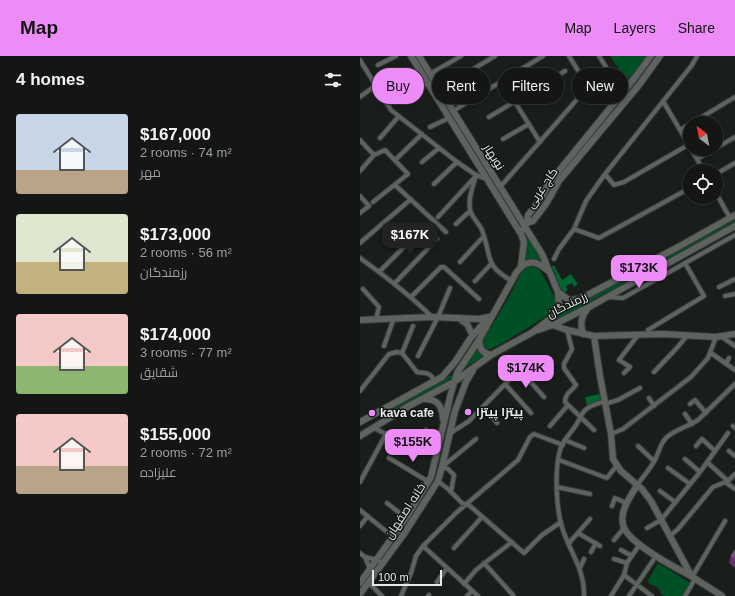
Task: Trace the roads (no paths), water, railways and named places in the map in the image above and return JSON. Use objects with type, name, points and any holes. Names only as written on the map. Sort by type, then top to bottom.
[{"type":"main road","name":"نوبهار","points":[[411,56],[521,234],[524,242],[521,266]]},
{"type":"main road","name":"نوبهار","points":[[419,56],[500,187],[526,225],[542,254],[558,292]]},
{"type":"main road","name":"کاج غربی","points":[[526,225],[528,215],[540,200],[549,183],[651,56]]},
{"type":"main road","name":"کاج غربی","points":[[526,225],[533,221],[546,204],[559,181],[639,85],[660,56]]},
{"type":"main road","points":[[633,80],[639,85]]},
{"type":"main road","points":[[582,143],[588,148]]},
{"type":"main road","name":"رزمندگان","points":[[558,292],[569,300],[580,299],[733,216]]},
{"type":"main road","points":[[521,234],[526,225]]},
{"type":"main road","name":"رزمندگان","points":[[533,332],[553,325],[590,306],[735,226]]},
{"type":"main road","points":[[521,266],[532,262],[541,265],[548,271]]},
{"type":"main road","name":"خانه اصفهان","points":[[360,583],[406,518],[429,482],[444,427],[454,382],[463,363],[479,340],[521,266]]},
{"type":"main road","points":[[360,436],[454,382],[491,355],[533,332],[557,312],[559,304],[558,292]]},
{"type":"main road","points":[[583,334],[580,326],[581,318],[590,306]]},
{"type":"main road","points":[[360,421],[442,377],[455,362],[473,336],[494,313]]},
{"type":"main road","points":[[360,320],[435,317],[480,319],[489,317]]},
{"type":"main road","points":[[459,319],[467,324],[473,336]]},
{"type":"main road","points":[[553,325],[567,330],[594,336],[662,334],[719,337],[735,334]]},
{"type":"main road","points":[[594,336],[611,434],[613,459],[621,471],[642,489],[651,501],[694,578]]},
{"type":"main road","points":[[479,340],[482,351],[491,355]]},
{"type":"main road","name":"خانه اصفهان","points":[[360,594],[404,534],[438,481],[454,411],[466,382],[475,366]]},
{"type":"main road","points":[[422,399],[434,400],[439,403],[443,414],[444,427]]},
{"type":"main road","points":[[383,410],[388,419]]},
{"type":"main road","points":[[637,485],[624,508],[624,528],[640,544],[656,556],[722,596]]},
{"type":"street","points":[[378,65],[396,56]]},
{"type":"street","points":[[430,74],[461,56]]},
{"type":"street","points":[[474,68],[495,56]]},
{"type":"street","points":[[453,111],[543,56]]},
{"type":"street","points":[[569,56],[576,68]]},
{"type":"street","points":[[599,56],[606,67],[605,68]]},
{"type":"street","points":[[554,259],[574,229],[586,201],[605,174],[692,65],[697,56]]},
{"type":"street","points":[[360,60],[372,79]]},
{"type":"street","points":[[424,85],[428,83]]},
{"type":"street","points":[[360,97],[372,88]]},
{"type":"street","points":[[704,116],[735,97]]},
{"type":"street","points":[[663,101],[683,135]]},
{"type":"street","points":[[387,104],[391,110],[457,162],[476,175],[487,179]]},
{"type":"street","points":[[489,117],[512,104]]},
{"type":"street","points":[[516,104],[540,142]]},
{"type":"street","points":[[500,187],[572,104]]},
{"type":"street","points":[[380,138],[399,116]]},
{"type":"street","points":[[430,127],[449,118]]},
{"type":"street","points":[[503,139],[529,124]]},
{"type":"street","points":[[395,160],[422,134]]},
{"type":"street","points":[[723,144],[735,137]]},
{"type":"street","points":[[360,140],[374,155]]},
{"type":"street","points":[[422,162],[439,148]]},
{"type":"street","points":[[360,171],[374,155],[385,150],[408,174],[373,202]]},
{"type":"street","points":[[605,174],[614,185],[624,182],[683,151]]},
{"type":"street","points":[[695,156],[700,164]]},
{"type":"street","points":[[697,159],[702,156]]},
{"type":"street","points":[[434,184],[457,162]]},
{"type":"street","points":[[723,170],[735,163]]},
{"type":"street","points":[[438,217],[476,175]]},
{"type":"street","name":"نوبهار","points":[[470,211],[469,198],[476,175]]},
{"type":"street","points":[[395,185],[446,232]]},
{"type":"street","points":[[574,229],[599,238],[683,192]]},
{"type":"street","points":[[360,196],[368,206],[360,213]]},
{"type":"street","points":[[360,243],[411,199]]},
{"type":"street","points":[[723,202],[733,216]]},
{"type":"street","points":[[456,224],[470,211],[483,232],[489,259],[500,274],[512,281]]},
{"type":"street","points":[[379,272],[423,228]]},
{"type":"street","points":[[607,297],[623,298],[735,235]]},
{"type":"street","points":[[460,262],[484,236]]},
{"type":"street","points":[[394,284],[437,239]]},
{"type":"street","points":[[360,258],[435,317]]},
{"type":"street","points":[[475,282],[492,263]]},
{"type":"street","points":[[648,330],[704,296],[685,263]]},
{"type":"street","points":[[411,297],[442,267],[444,267],[479,299]]},
{"type":"street","points":[[719,287],[735,279]]},
{"type":"street","points":[[418,356],[435,317],[450,288]]},
{"type":"street","points":[[364,289],[379,307],[376,319]]},
{"type":"street","points":[[725,296],[735,294]]},
{"type":"street","points":[[384,346],[394,318]]},
{"type":"street","points":[[402,353],[413,326]]},
{"type":"street","points":[[567,330],[572,349],[564,364],[564,368],[576,385],[565,397],[565,402],[594,430]]},
{"type":"street","points":[[624,373],[630,367],[619,360],[638,335]]},
{"type":"street","points":[[654,372],[687,336]]},
{"type":"street","points":[[611,434],[624,429],[691,376],[708,358],[719,337],[735,346]]},
{"type":"street","points":[[360,390],[389,354],[397,352],[402,353],[417,372],[428,373],[432,376],[435,382]]},
{"type":"street","points":[[710,353],[735,370]]},
{"type":"street","points":[[726,364],[729,358]]},
{"type":"street","points":[[449,434],[469,421],[505,384],[532,360]]},
{"type":"street","points":[[520,370],[544,397]]},
{"type":"street","points":[[505,384],[531,413]]},
{"type":"street","points":[[637,485],[654,462],[662,443],[667,437],[692,424],[706,413],[735,384]]},
{"type":"street","points":[[584,596],[580,568],[561,522],[557,487],[559,453],[585,410],[618,400],[640,388]]},
{"type":"street","points":[[649,398],[654,406]]},
{"type":"street","points":[[690,404],[695,400],[706,413]]},
{"type":"street","points":[[550,426],[568,405]]},
{"type":"street","points":[[483,407],[496,423]]},
{"type":"street","points":[[685,414],[692,424]]},
{"type":"street","points":[[374,428],[412,447],[426,430]]},
{"type":"street","points":[[647,528],[661,520],[700,472],[728,433]]},
{"type":"street","points":[[360,482],[386,434]]},
{"type":"street","points":[[401,596],[411,573],[416,556],[423,546],[456,512],[518,460],[530,437],[534,434],[584,448]]},
{"type":"street","points":[[442,467],[476,439]]},
{"type":"street","points":[[696,446],[702,439],[716,451]]},
{"type":"street","points":[[638,446],[654,462]]},
{"type":"street","points":[[729,451],[735,456]]},
{"type":"street","points":[[389,458],[429,482]]},
{"type":"street","points":[[685,459],[700,472]]},
{"type":"street","points":[[559,460],[607,478],[617,465]]},
{"type":"street","points":[[707,462],[735,489]]},
{"type":"street","points":[[442,467],[448,469],[454,476],[451,492]]},
{"type":"street","points":[[668,468],[690,484]]},
{"type":"street","points":[[670,536],[713,487],[726,481],[735,474]]},
{"type":"street","points":[[438,481],[462,503],[482,517],[524,553],[542,535],[561,522]]},
{"type":"street","points":[[557,487],[590,494]]},
{"type":"street","points":[[660,491],[675,502]]},
{"type":"street","points":[[612,506],[615,498],[626,503]]},
{"type":"street","points":[[387,503],[406,518]]},
{"type":"street","points":[[360,510],[393,537]]},
{"type":"street","points":[[360,526],[368,516]]},
{"type":"street","points":[[454,548],[482,517]]},
{"type":"street","points":[[569,543],[590,519]]},
{"type":"street","points":[[685,596],[726,521]]},
{"type":"street","points":[[614,540],[624,528]]},
{"type":"street","points":[[578,533],[600,546]]},
{"type":"street","points":[[464,584],[484,563],[512,542]]},
{"type":"street","points":[[591,552],[596,543]]},
{"type":"street","points":[[611,596],[624,575],[627,563],[640,544]]},
{"type":"street","points":[[423,546],[478,596]]},
{"type":"street","points":[[621,550],[632,556]]},
{"type":"street","points":[[360,553],[364,557],[370,569]]},
{"type":"street","points":[[629,596],[638,585],[656,556]]},
{"type":"street","points":[[364,557],[382,563]]},
{"type":"street","points":[[614,558],[627,563]]},
{"type":"street","points":[[580,568],[584,559]]},
{"type":"street","points":[[484,563],[513,595]]},
{"type":"street","points":[[437,582],[447,568]]},
{"type":"street","points":[[624,575],[652,596]]},
{"type":"street","points":[[369,583],[382,596]]},
{"type":"street","points":[[466,596],[472,591]]},
{"type":"place","name":"پیتزا پیتزا","points":[[468,412]]},
{"type":"place","name":"kava cafe","points":[[372,413]]}]
